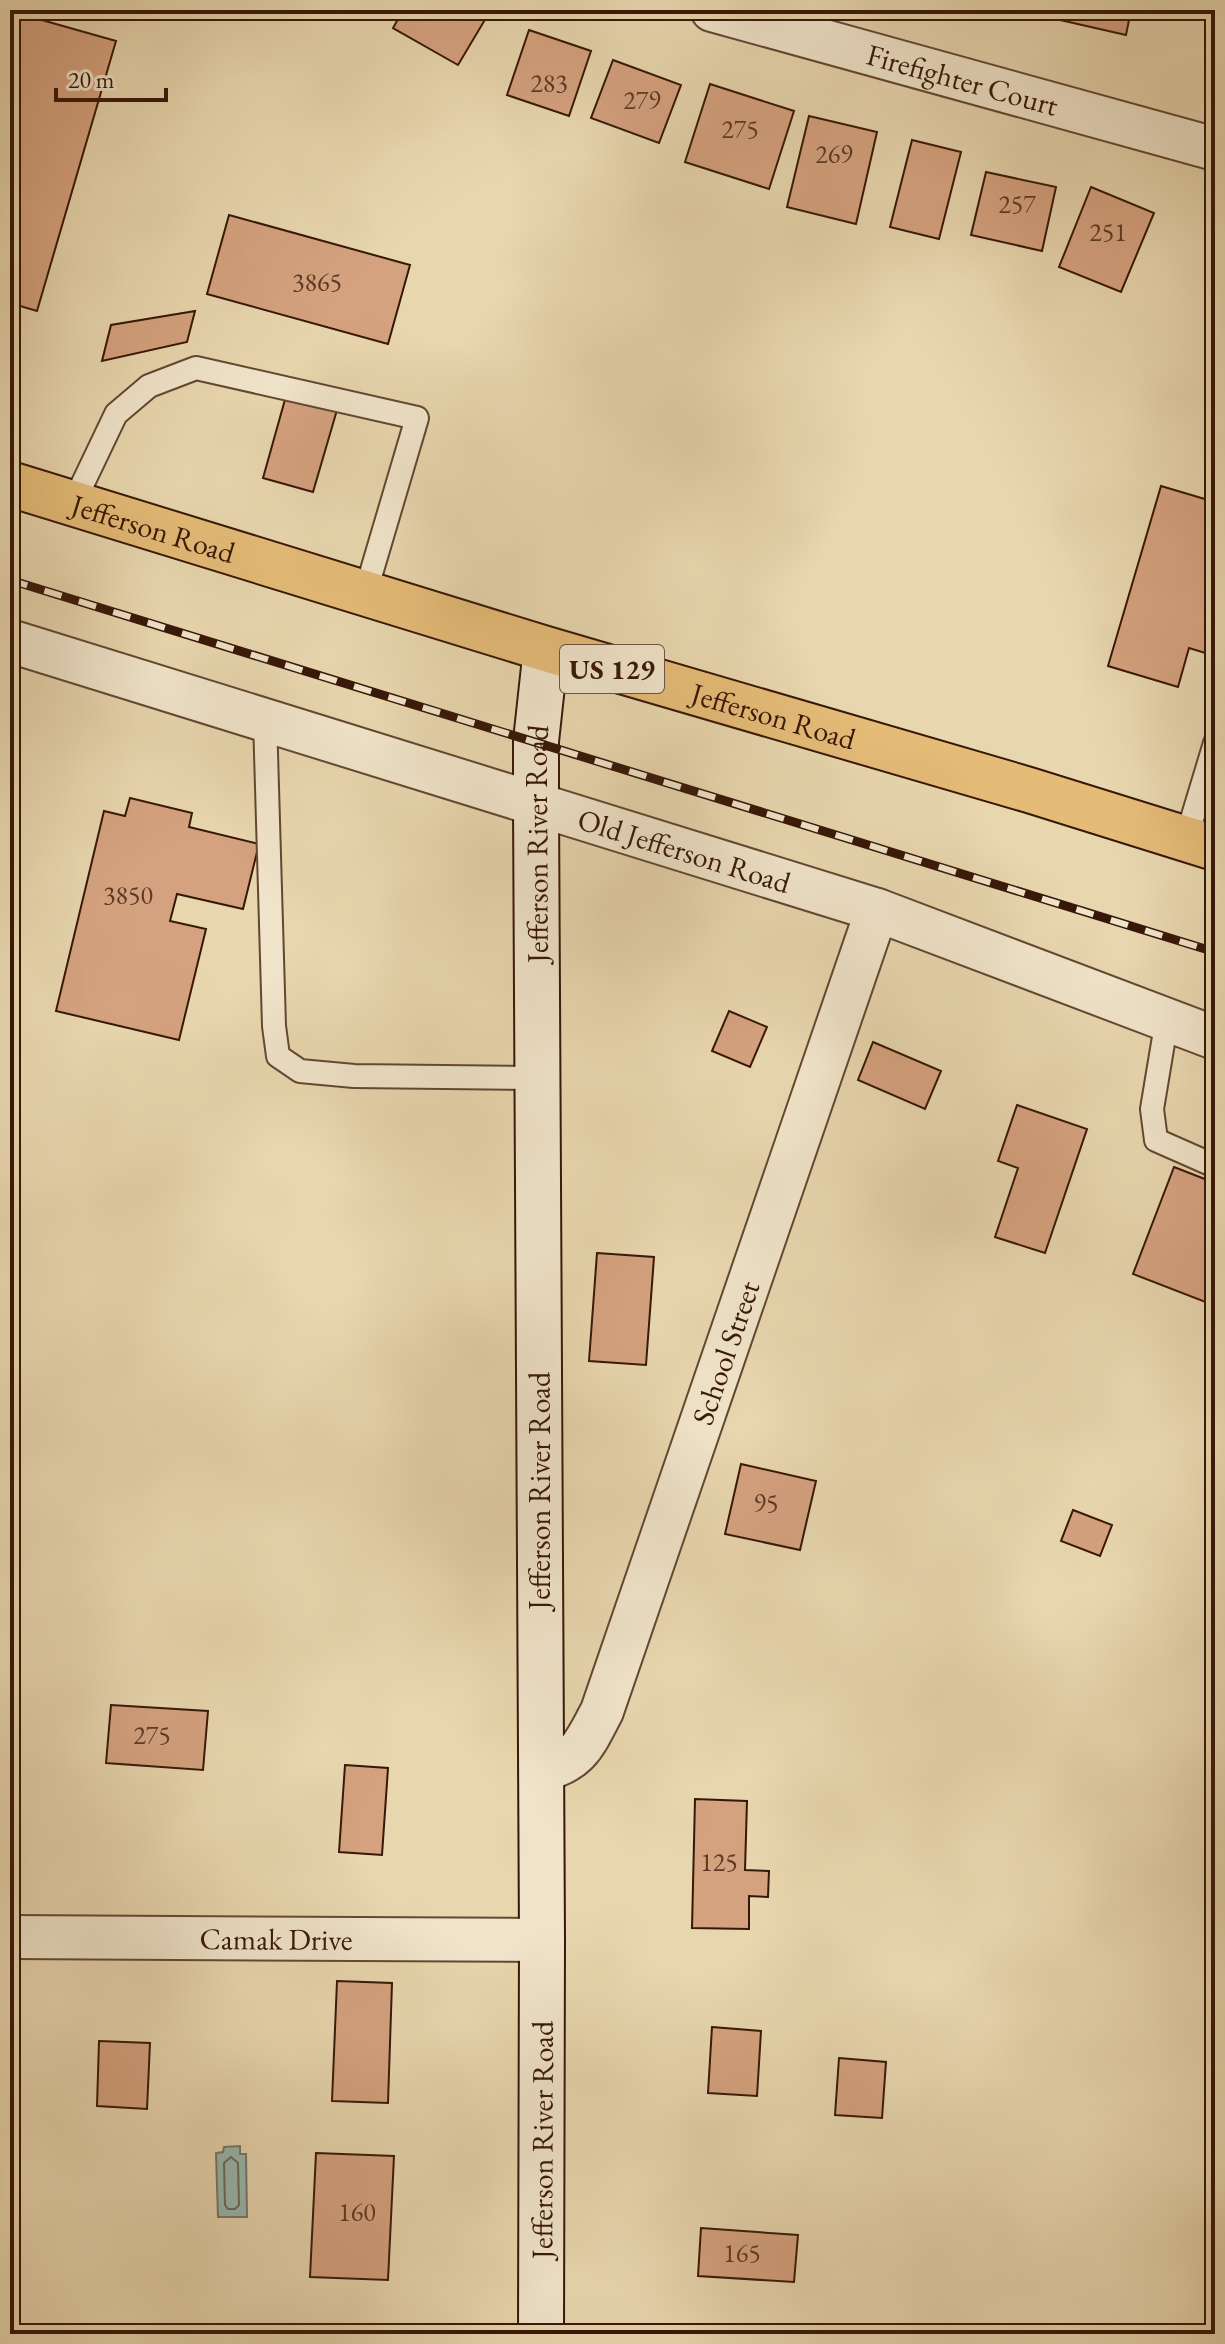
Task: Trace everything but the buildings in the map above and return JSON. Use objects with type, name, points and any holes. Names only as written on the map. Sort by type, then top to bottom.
[{"type":"highway","name":"Jefferson Road","points":[[10,484],[546,649],[1029,790],[1201,844]]},
{"type":"street","name":"Firefighter Court","points":[[712,10],[1215,149]]},
{"type":"street","name":"Old Jefferson Road","points":[[10,641],[877,910],[1215,1038]]},
{"type":"street","name":"Jefferson River Road","points":[[541,2334],[536,741],[546,649]]},
{"type":"street","name":"School Street","points":[[541,1770],[558,1767],[571,1760],[584,1746],[602,1711],[877,910]]},
{"type":"street","name":"Camak Drive","points":[[10,1937],[542,1940]]},
{"type":"lane","points":[[73,504],[116,414],[149,386],[196,368],[417,418],[365,594]]},
{"type":"lane","points":[[265,719],[274,1026],[278,1056],[300,1071],[354,1076],[537,1078]]},
{"type":"lane","points":[[1201,844],[1215,743]]},
{"type":"lane","points":[[1167,1019],[1152,1109],[1156,1140],[1215,1166]]},
{"type":"water","points":[[240,2146],[240,2154],[246,2154],[247,2217],[218,2217],[216,2153],[223,2152],[224,2147]]},
{"type":"railway","points":[[10,580],[1215,952]]}]
